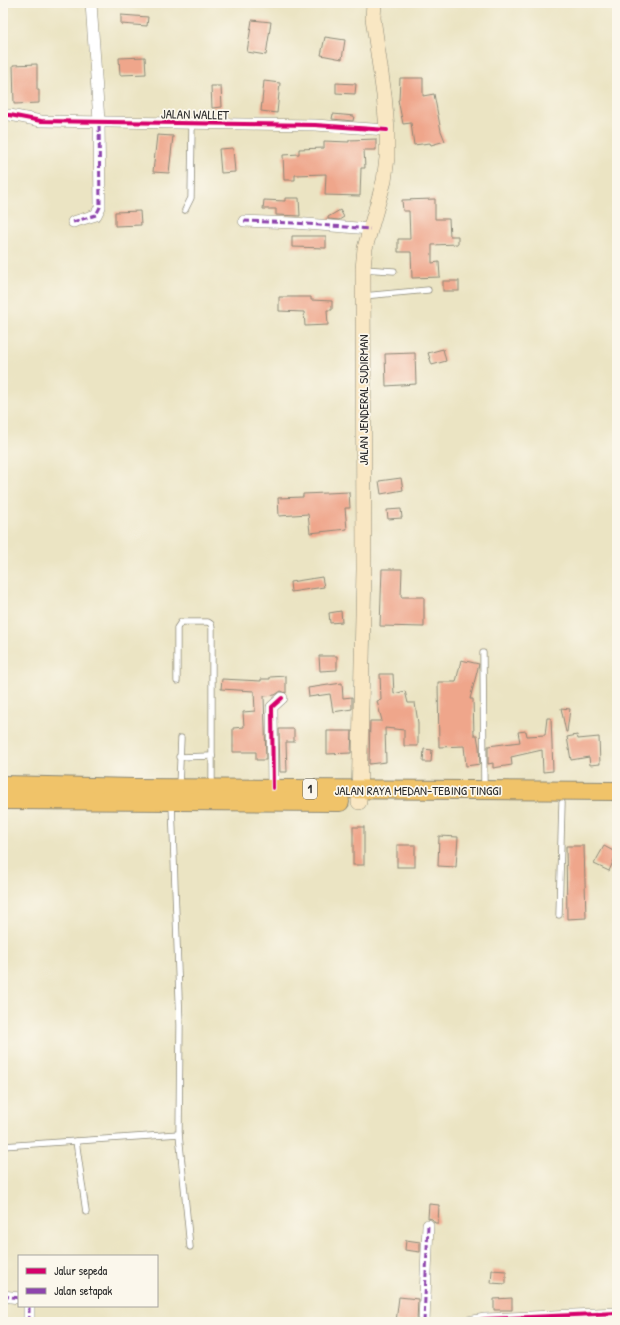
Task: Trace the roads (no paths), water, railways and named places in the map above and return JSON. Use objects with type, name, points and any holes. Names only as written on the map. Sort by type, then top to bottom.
[{"type":"highway","name":"JALAN RAYA MEDAN-TEBING TINGGI","points":[[3,785],[176,795],[212,788],[273,788],[359,796],[484,790],[591,797],[617,803]]},
{"type":"highway","name":"JALAN RAYA MEDAN-TEBING TINGGI","points":[[3,800],[176,795],[359,796],[562,803],[617,791]]},
{"type":"main road","name":"JALAN JENDERAL SUDIRMAN","points":[[359,796],[364,569],[363,269],[365,248],[384,181],[387,158],[387,130],[384,95],[373,18],[374,3]]},
{"type":"street","points":[[73,222],[96,215],[100,207],[99,121],[91,3]]},
{"type":"street","name":"JALAN WALLET","points":[[3,115],[42,121],[315,125],[387,130]]},
{"type":"street","points":[[244,221],[294,223],[370,230]]},
{"type":"street","points":[[273,788],[272,707],[282,698]]},
{"type":"street","points":[[424,1322],[428,1225]]},
{"type":"street","points":[[3,1296],[18,1298]]},
{"type":"street","points":[[29,1307],[29,1322]]},
{"type":"street","points":[[468,1322],[485,1319],[617,1313]]},
{"type":"lane","points":[[185,210],[191,198],[192,124]]},
{"type":"lane","points":[[363,269],[394,271]]},
{"type":"lane","points":[[363,296],[428,290]]},
{"type":"lane","points":[[177,681],[178,625],[181,622],[208,622],[211,624],[212,628],[212,788]]},
{"type":"lane","points":[[483,652],[484,790]]},
{"type":"lane","points":[[180,738],[176,795],[180,1025],[180,1134],[190,1247]]},
{"type":"lane","points":[[179,757],[212,756]]},
{"type":"lane","points":[[559,915],[562,803]]},
{"type":"lane","points":[[3,1146],[180,1134]]},
{"type":"lane","points":[[76,1141],[86,1212]]}]
